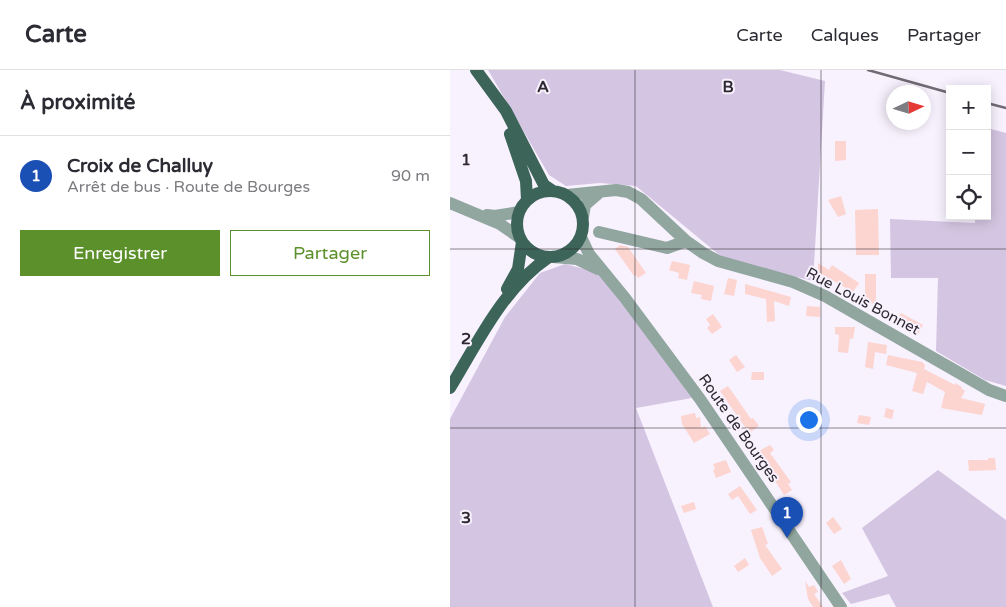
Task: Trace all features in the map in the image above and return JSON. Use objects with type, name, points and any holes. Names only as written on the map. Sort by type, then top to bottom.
[{"type":"main road","points":[[476,70],[504,116],[526,181],[527,200]]},
{"type":"main road","points":[[486,329],[524,277],[551,257],[564,254],[573,248],[581,237],[583,217],[578,206],[567,195],[544,185],[506,111],[488,88]]},
{"type":"main road","points":[[450,388],[486,329],[518,269],[521,240],[517,228],[519,212],[527,200],[538,192],[553,190]]},
{"type":"main road","points":[[521,240],[536,254],[551,257]]},
{"type":"street","name":"Rue Louis Bonnet","points":[[567,195],[621,190],[641,199],[686,241],[718,261],[793,282],[825,296],[989,390],[1006,396]]},
{"type":"street","points":[[583,217],[586,205],[600,192]]},
{"type":"street","points":[[450,203],[481,214],[511,230],[521,240]]},
{"type":"street","points":[[481,214],[495,216],[519,212]]},
{"type":"street","points":[[599,232],[667,248],[686,241]]},
{"type":"street","name":"Route de Bourges","points":[[581,237],[583,245],[700,399],[841,607]]},
{"type":"street","name":"Route de Bourges","points":[[551,257],[576,259],[603,272]]},
{"type":"shaded area","points":[[488,70],[780,70],[825,81],[813,281],[723,258],[636,186],[600,183],[566,186],[549,175]]},
{"type":"shaded area","points":[[991,129],[1006,133],[1006,386],[985,380],[936,351],[938,278],[891,278],[890,219],[975,223],[975,220],[991,220]]},
{"type":"shaded area","points":[[565,264],[600,273],[692,398],[636,408],[713,607],[450,607],[450,419],[505,317],[540,273]]},
{"type":"shaded area","points":[[938,470],[1006,520],[1006,607],[896,607],[889,594],[851,604],[842,593],[888,576],[862,528]]},
{"type":"building","points":[[835,141],[846,141],[846,160],[835,161]]},
{"type":"building","points":[[841,196],[846,214],[838,217],[828,200]]},
{"type":"building","points":[[878,209],[879,255],[856,255],[855,210]]},
{"type":"building","points":[[620,245],[628,247],[646,273],[638,278],[636,275],[634,276],[615,249]]},
{"type":"building","points":[[672,261],[690,265],[687,280],[678,278],[679,273],[669,270]]},
{"type":"building","points":[[818,263],[829,270],[832,265],[859,283],[853,292],[818,272]]},
{"type":"building","points":[[865,274],[876,274],[876,303],[865,304]]},
{"type":"building","points":[[728,278],[737,280],[734,296],[724,294]]},
{"type":"building","points":[[694,281],[714,286],[711,301],[701,299],[702,295],[691,293]]},
{"type":"building","points":[[745,284],[791,297],[789,306],[774,301],[775,321],[767,322],[766,299],[745,294]]},
{"type":"building","points":[[807,306],[820,307],[820,317],[806,316]]},
{"type":"building","points":[[901,313],[923,325],[919,333],[896,320]]},
{"type":"building","points":[[713,314],[722,327],[712,334],[707,328],[710,325],[706,319]]},
{"type":"building","points":[[835,327],[855,327],[853,339],[850,338],[848,353],[838,352],[839,335],[835,334]]},
{"type":"building","points":[[868,342],[887,345],[886,354],[875,352],[873,369],[865,367]]},
{"type":"building","points":[[736,355],[745,367],[737,372],[729,360]]},
{"type":"building","points":[[888,355],[922,362],[925,365],[924,369],[962,387],[965,391],[961,398],[985,404],[982,415],[941,408],[945,392],[927,382],[923,394],[912,391],[917,373],[886,365]]},
{"type":"building","points":[[752,372],[764,372],[764,380],[751,380]]},
{"type":"building","points":[[728,386],[751,419],[753,418],[759,426],[749,433],[720,391]]},
{"type":"building","points":[[886,408],[894,410],[892,419],[884,417]]},
{"type":"building","points":[[695,413],[696,418],[700,417],[701,428],[705,426],[710,434],[694,443],[682,424],[681,416]]},
{"type":"building","points":[[859,415],[871,417],[869,425],[857,423]]},
{"type":"building","points":[[770,445],[774,450],[770,453],[791,482],[788,484],[792,490],[784,495],[757,452]]},
{"type":"building","points":[[988,458],[995,458],[996,470],[969,471],[968,460],[988,460]]},
{"type":"building","points":[[726,460],[731,472],[716,478],[713,464]]},
{"type":"building","points":[[740,486],[757,510],[750,514],[738,496],[732,500],[728,494]]},
{"type":"building","points":[[694,502],[696,509],[684,513],[681,506]]},
{"type":"building","points":[[833,517],[842,529],[834,534],[826,523]]},
{"type":"building","points":[[762,527],[768,544],[765,545],[782,569],[772,576],[760,558],[751,530]]},
{"type":"building","points":[[745,558],[749,565],[738,572],[734,566]]},
{"type":"building","points":[[841,560],[851,579],[844,584],[832,566]]},
{"type":"building","points":[[805,581],[809,587],[814,585],[818,592],[814,594],[823,607],[813,607],[808,599]]},
{"type":"railway","points":[[868,70],[946,92]]},
{"type":"railway","points":[[991,104],[1006,108]]},
{"type":"place","name":"Croix de Challuy","points":[[787,538]]}]
